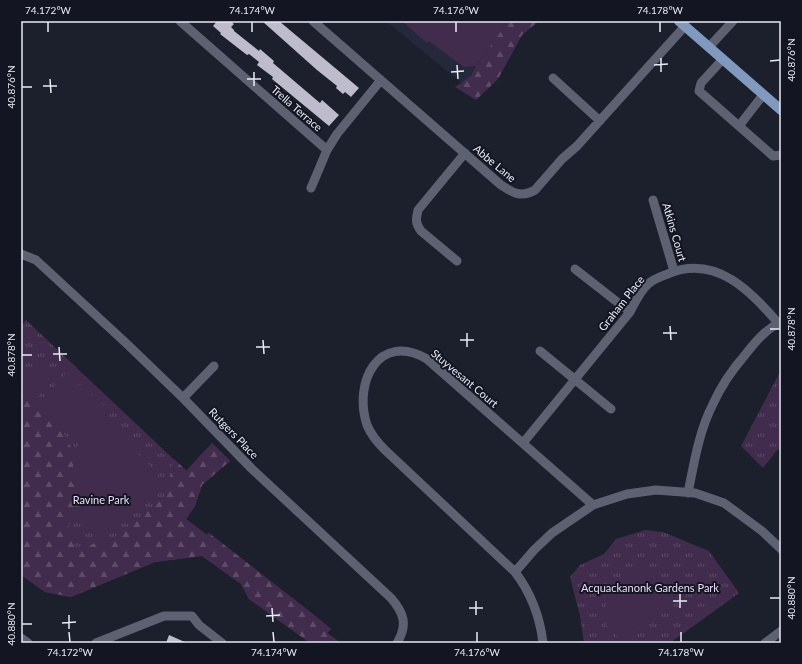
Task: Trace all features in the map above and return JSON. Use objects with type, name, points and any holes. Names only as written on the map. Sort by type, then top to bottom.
[{"type":"main road","points":[[682,24],[781,110]]},
{"type":"street","name":"Trella Terrace","points":[[180,21],[327,150]]},
{"type":"street","name":"Abbe Lane","points":[[313,21],[501,185],[513,193],[522,195],[535,190],[562,159],[577,146],[682,24]]},
{"type":"street","points":[[709,47],[733,21]]},
{"type":"street","points":[[723,60],[701,83],[699,92],[773,156],[781,155]]},
{"type":"street","points":[[553,78],[600,121]]},
{"type":"street","points":[[311,188],[327,150],[337,134],[380,80]]},
{"type":"street","points":[[739,126],[763,95]]},
{"type":"street","points":[[457,260],[421,231],[417,225],[416,218],[418,210],[465,153]]},
{"type":"street","name":"Atkins Court","points":[[653,200],[674,272]]},
{"type":"street","name":"Rutgers Place","points":[[21,254],[36,260],[127,344],[183,398],[252,469],[397,605],[402,612],[403,620],[402,636],[398,643]]},
{"type":"street","name":"Graham Place","points":[[523,443],[630,312],[647,284],[654,279],[689,268],[712,271],[732,280],[746,289],[780,323]]},
{"type":"street","points":[[575,269],[630,312]]},
{"type":"street","points":[[688,493],[696,455],[712,405],[732,372],[753,344],[766,332],[780,323]]},
{"type":"street","name":"Stuyvesant Court","points":[[543,643],[538,614],[524,584],[515,572],[385,450],[373,436],[368,427],[364,409],[364,386],[367,376],[377,360],[384,355],[399,351],[412,352],[427,360],[593,505]]},
{"type":"street","points":[[540,351],[611,409]]},
{"type":"street","points":[[183,398],[214,366]]},
{"type":"street","points":[[515,572],[534,550],[552,533],[593,505],[627,494],[656,490],[695,493],[724,503],[762,531],[781,549]]},
{"type":"street","points":[[96,643],[164,616],[175,615],[192,616],[199,625],[222,643]]},
{"type":"street","points":[[765,643],[781,631]]},
{"type":"street","points":[[21,638],[28,643]]},
{"type":"shaded area","points":[[386,21],[525,21],[470,90]]},
{"type":"green space","points":[[402,21],[508,21],[476,66],[464,67],[429,41],[427,43]]},
{"type":"green space","points":[[508,21],[539,21],[522,35],[498,79],[476,100],[455,87],[471,76],[476,66]]},
{"type":"green space","name":"Ravine Park","points":[[26,320],[186,471],[212,443],[230,461],[202,485],[195,506],[186,519],[207,535],[209,533],[314,615],[331,629],[327,633],[341,643],[310,643],[249,599],[241,584],[202,556],[155,562],[71,597],[45,592],[21,575],[21,326]]},
{"type":"green space","points":[[39,367],[54,379],[33,402],[21,391],[21,387]]},
{"type":"green space","points":[[781,370],[781,451],[778,449],[763,468],[741,446]]},
{"type":"green space","points":[[66,373],[109,410],[102,418],[158,474],[159,486],[104,536],[91,525],[76,498],[73,475],[74,453],[80,442],[37,406]]},
{"type":"green space","points":[[21,391],[59,424],[74,453],[73,475],[76,498],[68,529],[75,547],[90,545],[118,535],[165,497],[174,459],[187,471],[212,443],[230,461],[202,485],[195,506],[186,519],[207,535],[209,533],[314,615],[331,629],[327,633],[341,643],[310,643],[249,599],[241,584],[202,556],[155,562],[71,597],[45,592],[21,575]]},
{"type":"green space","name":"Acquackanonk Gardens Park","points":[[645,530],[663,532],[709,551],[739,593],[670,643],[584,643],[580,616],[570,577],[580,565],[604,554],[616,539]]},
{"type":"green space","points":[[639,566],[674,600],[620,639],[606,625],[607,597],[617,580],[627,572]]},
{"type":"building","points":[[217,21],[230,21],[234,24],[231,27],[234,31],[259,51],[260,49],[274,61],[273,63],[320,103],[322,100],[339,115],[329,126],[272,79],[273,77],[257,65],[259,62],[249,54],[247,55],[220,34],[221,33],[213,26]]},
{"type":"building","points":[[262,21],[279,21],[359,88],[351,97],[345,92],[343,94],[336,88],[337,86]]},
{"type":"building","points":[[169,635],[187,643],[166,643]]}]
